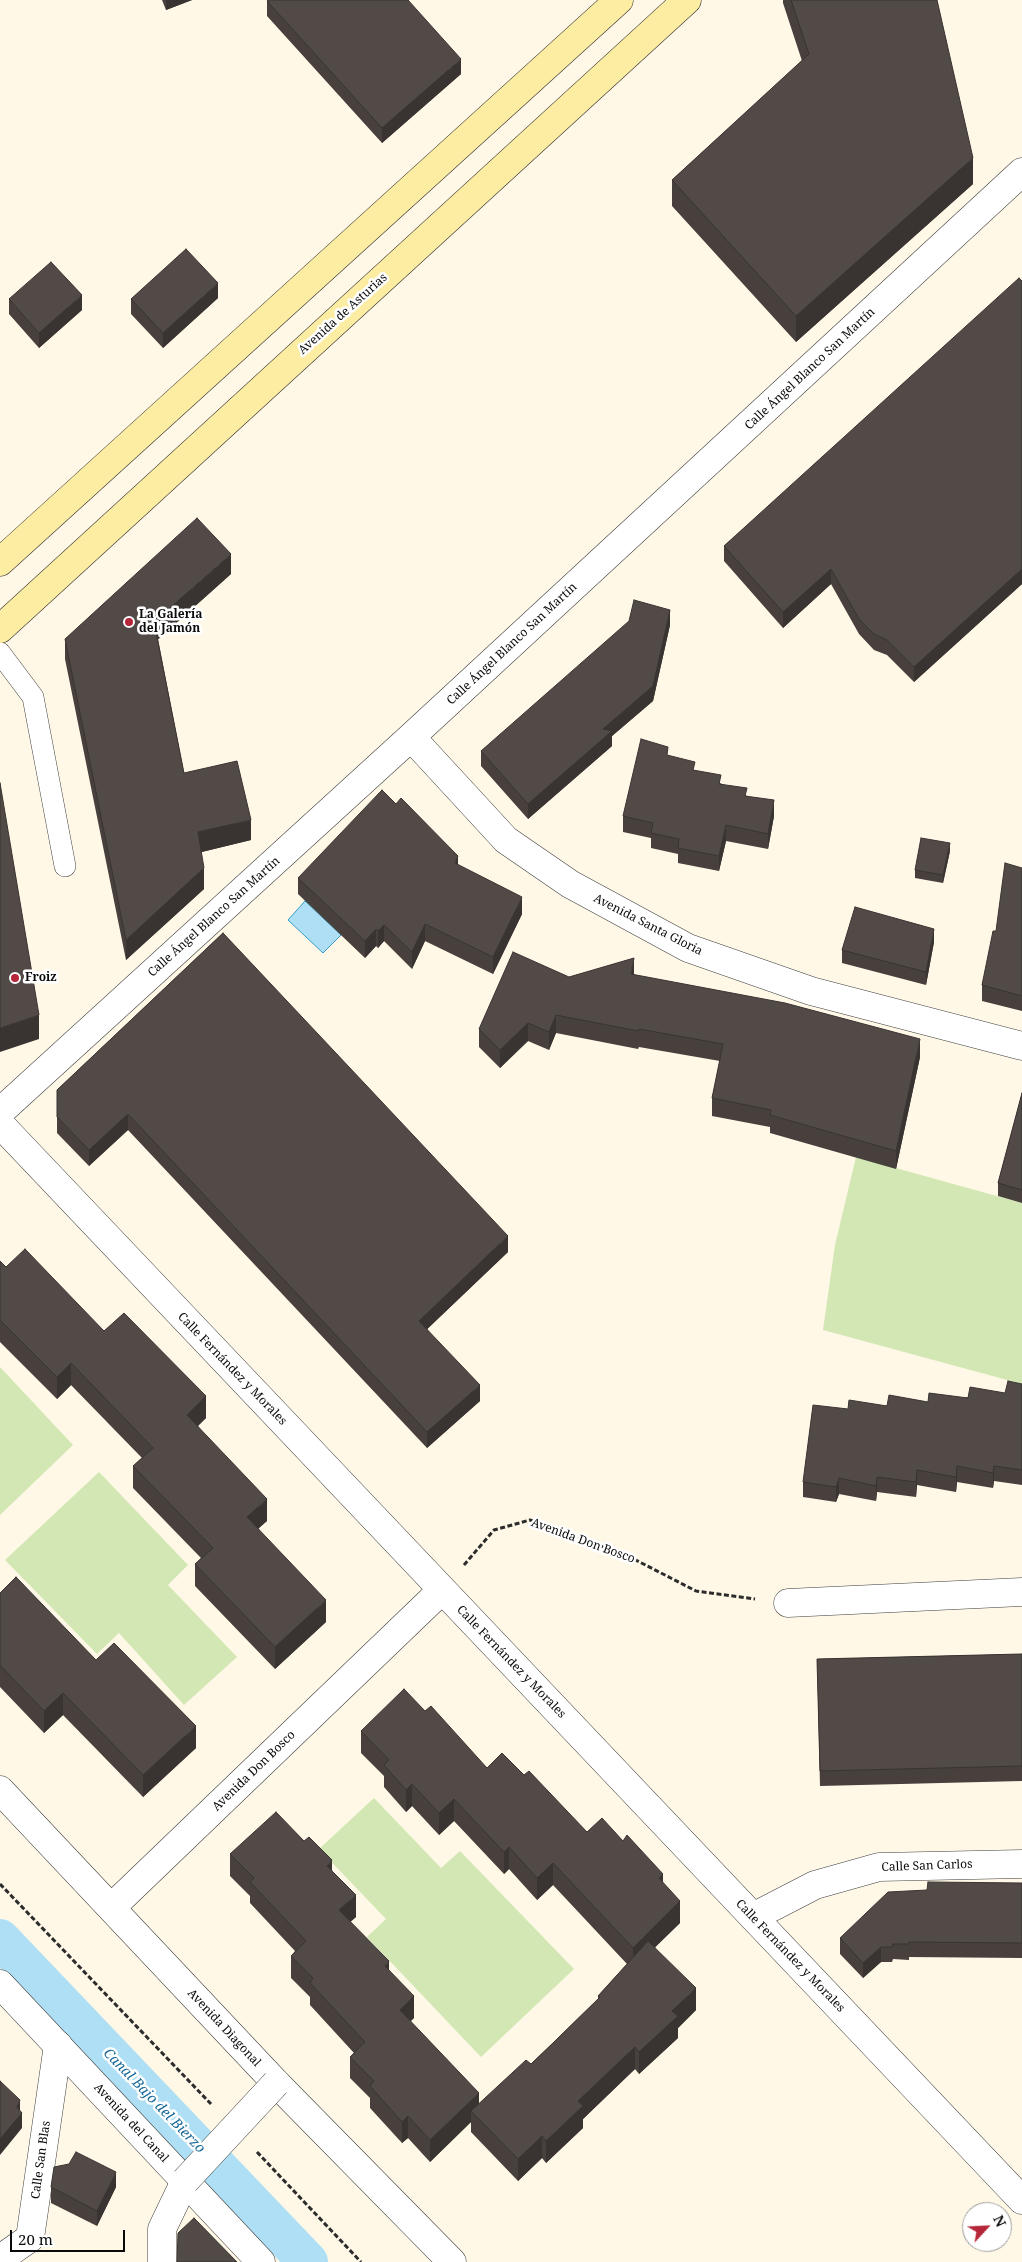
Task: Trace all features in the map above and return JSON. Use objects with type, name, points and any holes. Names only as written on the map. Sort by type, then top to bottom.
[{"type":"main road","points":[[0,562],[620,0]]},
{"type":"main road","name":"Avenida de Asturias","points":[[0,629],[687,0]]},
{"type":"street","name":"Calle Ángel Blanco San Martín","points":[[0,1112],[411,737],[1022,172]]},
{"type":"street","name":"Avenida Santa Gloria","points":[[411,737],[506,840],[570,884],[688,948],[811,991],[1022,1046]]},
{"type":"street","name":"Calle Fernández y Morales","points":[[0,1124],[1022,2200]]},
{"type":"street","name":"Avenida Don Bosco","points":[[112,1907],[442,1590]]},
{"type":"street","points":[[788,1603],[1022,1592]]},
{"type":"street","name":"Avenida Diagonal","points":[[0,1790],[276,2083],[452,2262]]},
{"type":"street","name":"Calle San Carlos","points":[[753,1917],[816,1885],[879,1867],[1022,1864]]},
{"type":"street","name":"Avenida del Canal","points":[[0,1984],[261,2262]]},
{"type":"street","name":"Calle San Blas","points":[[0,2259],[30,2238],[58,2045]]},
{"type":"street","points":[[162,2262],[162,2229],[184,2181],[276,2083]]},
{"type":"lane","points":[[0,653],[33,697],[65,866]]},
{"type":"path","name":"Avenida Don Bosco","points":[[442,1590],[494,1530],[530,1520],[626,1555],[696,1592],[788,1603]]},
{"type":"path","points":[[0,1884],[213,2105]]},
{"type":"path","points":[[253,2148],[362,2262]]},
{"type":"green space","points":[[856,1157],[1022,1203],[1022,1384],[823,1330],[835,1245]]},
{"type":"green space","points":[[0,1367],[73,1445],[0,1515]]},
{"type":"green space","points":[[99,1472],[188,1565],[168,1585],[237,1657],[184,1705],[119,1633],[97,1654],[5,1560]]},
{"type":"green space","points":[[374,1798],[441,1868],[460,1851],[574,1969],[481,2057],[367,1937],[386,1919],[319,1849]]},
{"type":"water","points":[[305,901],[341,935],[323,953],[288,920]]},
{"type":"building","points":[[268,0],[408,0],[461,59],[382,128]]},
{"type":"building","points":[[791,0],[937,0],[973,158],[796,316],[672,180],[809,54]]},
{"type":"building","points":[[186,249],[218,283],[163,333],[131,299]]},
{"type":"building","points":[[51,262],[82,295],[39,333],[9,299]]},
{"type":"building","points":[[1019,278],[1022,281],[1022,569],[914,667],[887,640],[874,634],[859,619],[831,569],[783,612],[724,546]]},
{"type":"building","points":[[197,518],[231,554],[154,622],[184,773],[237,761],[251,820],[198,832],[204,868],[126,940],[65,639]]},
{"type":"building","points":[[634,600],[670,610],[653,686],[603,729],[612,731],[528,804],[481,751],[629,621]]},
{"type":"building","points":[[641,739],[668,747],[667,755],[695,762],[693,770],[721,775],[719,784],[747,788],[745,796],[774,800],[768,834],[726,825],[719,856],[678,848],[679,839],[651,833],[653,823],[623,816]]},
{"type":"building","name":"Froiz","points":[[0,783],[39,1015],[0,1028]]},
{"type":"building","points":[[382,790],[396,804],[401,798],[458,856],[455,863],[522,897],[493,957],[425,924],[412,952],[384,925],[378,931],[376,929],[365,941],[298,878]]},
{"type":"building","points":[[921,838],[950,843],[943,875],[915,870]]},
{"type":"building","points":[[1005,863],[1022,868],[1022,996],[982,985],[993,931],[996,931]]},
{"type":"building","points":[[855,907],[934,929],[926,972],[842,950]]},
{"type":"building","points":[[223,933],[508,1236],[419,1321],[480,1385],[427,1432],[128,1114],[89,1150],[57,1117],[57,1090]]},
{"type":"building","points":[[513,952],[569,977],[634,958],[631,974],[785,1003],[920,1039],[896,1151],[770,1115],[771,1110],[712,1098],[723,1044],[639,1029],[638,1031],[556,1015],[549,1032],[528,1023],[500,1050],[479,1029]]},
{"type":"building","points":[[1022,1093],[1022,1190],[998,1183]]},
{"type":"building","points":[[25,1249],[104,1331],[124,1313],[206,1396],[187,1415],[267,1499],[247,1517],[326,1600],[275,1647],[195,1564],[213,1548],[133,1466],[153,1448],[71,1363],[57,1377],[0,1320],[0,1261],[6,1267]]},
{"type":"building","points":[[1008,1381],[1022,1384],[1022,1470],[994,1466],[993,1473],[957,1466],[956,1477],[917,1470],[916,1482],[877,1477],[876,1486],[839,1478],[836,1487],[803,1482],[813,1405],[848,1409],[849,1400],[887,1406],[889,1395],[928,1402],[929,1393],[968,1398],[970,1387],[1005,1393]]},
{"type":"building","points":[[16,1577],[96,1660],[114,1643],[196,1726],[143,1775],[63,1693],[44,1711],[0,1665],[0,1593]]},
{"type":"building","points":[[1022,1654],[1022,1766],[820,1771],[817,1659]]},
{"type":"building","points":[[404,1689],[425,1711],[431,1706],[487,1768],[502,1753],[524,1775],[529,1771],[587,1832],[602,1818],[623,1841],[627,1835],[663,1874],[659,1878],[680,1901],[633,1948],[553,1863],[537,1878],[509,1847],[504,1852],[454,1799],[439,1813],[412,1784],[406,1790],[384,1765],[389,1760],[361,1731]]},
{"type":"building","points":[[276,1812],[304,1841],[309,1837],[332,1860],[327,1866],[356,1895],[339,1910],[389,1961],[385,1966],[414,1996],[400,2010],[479,2093],[430,2140],[408,2116],[402,2122],[370,2086],[374,2081],[350,2057],[365,2042],[310,1983],[313,1978],[291,1956],[306,1941],[250,1882],[254,1878],[230,1854]]},
{"type":"building","points":[[928,1882],[1022,1883],[1022,1943],[909,1942],[909,1944],[893,1944],[892,1947],[881,1947],[863,1963],[840,1938],[888,1892],[927,1890]]},
{"type":"building","points":[[648,1941],[696,1988],[672,2011],[678,2016],[639,2052],[635,2047],[578,2101],[583,2106],[546,2141],[542,2136],[518,2159],[471,2111],[526,2060],[531,2064],[553,2043],[600,1997],[598,1996]]},
{"type":"building","points":[[0,2081],[20,2100],[17,2107],[22,2113],[0,2139]]},
{"type":"building","points":[[76,2152],[116,2172],[97,2211],[51,2187],[54,2167],[69,2164]]},
{"type":"building","points":[[194,2218],[237,2262],[177,2262],[178,2233]]},
{"type":"waterway","name":"Canal Bajo del Bierzo","points":[[0,1939],[308,2262]]},
{"type":"place","name":"La Galería del Jamón","points":[[129,622]]},
{"type":"place","name":"Froiz","points":[[15,978]]}]
